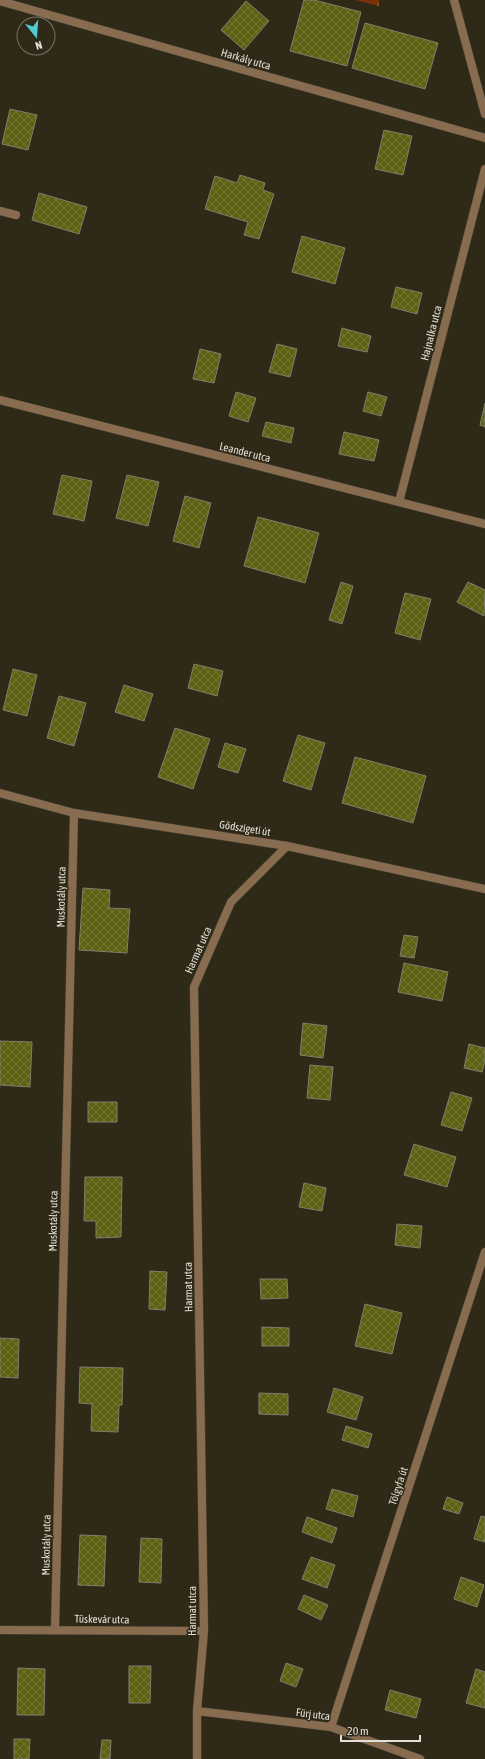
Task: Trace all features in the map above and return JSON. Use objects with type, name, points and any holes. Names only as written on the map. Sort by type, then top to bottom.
[{"type":"street","points":[[454,0],[485,114]]},
{"type":"street","name":"Harkály utca","points":[[0,1],[485,138]]},
{"type":"street","name":"Hajnalka utca","points":[[399,502],[485,169]]},
{"type":"street","points":[[0,211],[16,215]]},
{"type":"street","name":"Leander utca","points":[[0,400],[485,524]]},
{"type":"street","name":"Gödszigeti út","points":[[0,794],[74,813],[287,846],[485,889]]},
{"type":"street","name":"Muskotály utca","points":[[55,1629],[74,813]]},
{"type":"street","name":"Harmat utca","points":[[197,1759],[197,1711],[204,1631],[194,987],[231,902],[287,846]]},
{"type":"street","name":"Tölgyfa út","points":[[331,1727],[485,1252]]},
{"type":"street","name":"Tüskevár utca","points":[[0,1630],[55,1629],[204,1631]]},
{"type":"street","name":"Fürj utca","points":[[197,1711],[331,1727],[420,1759]]},
{"type":"green space","points":[[355,0],[379,0],[379,6]]},
{"type":"building","points":[[304,0],[314,0],[361,12],[347,66],[290,51]]},
{"type":"building","points":[[246,1],[269,21],[244,50],[221,30]]},
{"type":"building","points":[[365,23],[438,43],[425,89],[352,68]]},
{"type":"building","points":[[10,109],[37,115],[28,150],[2,144]]},
{"type":"building","points":[[384,130],[412,136],[403,175],[375,169]]},
{"type":"building","points":[[240,175],[265,183],[263,190],[274,194],[259,239],[244,235],[248,222],[205,209],[215,176],[237,183]]},
{"type":"building","points":[[39,193],[87,207],[79,234],[32,220]]},
{"type":"building","points":[[302,236],[345,248],[335,284],[292,272]]},
{"type":"building","points":[[396,287],[422,293],[417,314],[391,307]]},
{"type":"building","points":[[342,328],[371,336],[367,352],[338,346]]},
{"type":"building","points":[[277,344],[297,349],[290,377],[269,372]]},
{"type":"building","points":[[200,349],[221,354],[214,383],[193,379]]},
{"type":"building","points":[[236,392],[256,398],[248,422],[229,416]]},
{"type":"building","points":[[368,392],[387,397],[381,416],[363,411]]},
{"type":"building","points":[[485,403],[485,427],[480,425]]},
{"type":"building","points":[[266,422],[294,428],[291,443],[262,436]]},
{"type":"building","points":[[344,432],[379,440],[374,461],[339,454]]},
{"type":"building","points":[[62,475],[92,481],[84,521],[53,514]]},
{"type":"building","points":[[127,475],[159,482],[148,526],[116,518]]},
{"type":"building","points":[[185,496],[211,503],[199,548],[173,541]]},
{"type":"building","points":[[258,517],[319,533],[305,583],[244,566]]},
{"type":"building","points":[[341,582],[353,586],[342,624],[329,620]]},
{"type":"building","points":[[468,582],[485,590],[484,616],[457,602]]},
{"type":"building","points":[[405,593],[431,599],[420,640],[395,633]]},
{"type":"building","points":[[194,664],[223,671],[217,696],[188,688]]},
{"type":"building","points":[[13,669],[37,675],[27,716],[3,710]]},
{"type":"building","points":[[124,685],[153,694],[144,721],[115,712]]},
{"type":"building","points":[[59,696],[86,703],[74,746],[47,738]]},
{"type":"building","points":[[175,728],[210,739],[193,789],[158,777]]},
{"type":"building","points":[[298,735],[325,743],[311,790],[283,781]]},
{"type":"building","points":[[225,743],[246,749],[238,773],[218,767]]},
{"type":"building","points":[[355,757],[426,776],[413,823],[342,803]]},
{"type":"building","points":[[83,888],[110,890],[109,908],[130,909],[127,953],[79,950]]},
{"type":"building","points":[[404,935],[418,937],[414,958],[400,956]]},
{"type":"building","points":[[404,963],[448,972],[442,1001],[398,992]]},
{"type":"building","points":[[303,1023],[327,1026],[323,1058],[300,1055]]},
{"type":"building","points":[[0,1041],[32,1042],[30,1087],[0,1085]]},
{"type":"building","points":[[469,1044],[485,1048],[485,1061],[482,1072],[464,1068]]},
{"type":"building","points":[[310,1065],[333,1067],[330,1100],[307,1098]]},
{"type":"building","points":[[451,1092],[472,1098],[462,1131],[441,1125]]},
{"type":"building","points":[[88,1102],[117,1102],[117,1122],[88,1122]]},
{"type":"building","points":[[414,1144],[456,1157],[447,1187],[404,1175]]},
{"type":"building","points":[[85,1177],[122,1177],[121,1237],[96,1238],[96,1221],[84,1221]]},
{"type":"building","points":[[304,1183],[326,1188],[322,1211],[299,1207]]},
{"type":"building","points":[[397,1224],[422,1226],[420,1248],[395,1245]]},
{"type":"building","points":[[150,1271],[167,1272],[165,1310],[149,1309]]},
{"type":"building","points":[[260,1279],[287,1279],[288,1298],[261,1299]]},
{"type":"building","points":[[365,1304],[402,1313],[392,1354],[355,1346]]},
{"type":"building","points":[[262,1327],[289,1328],[289,1346],[262,1346]]},
{"type":"building","points":[[0,1338],[19,1339],[18,1378],[0,1377]]},
{"type":"building","points":[[80,1367],[123,1368],[122,1405],[119,1405],[118,1432],[91,1431],[92,1404],[79,1403]]},
{"type":"building","points":[[334,1388],[363,1397],[356,1420],[327,1412]]},
{"type":"building","points":[[259,1393],[288,1394],[288,1415],[259,1414]]},
{"type":"building","points":[[346,1426],[372,1434],[368,1448],[342,1440]]},
{"type":"building","points":[[332,1489],[358,1496],[353,1517],[326,1509]]},
{"type":"building","points":[[447,1497],[463,1503],[459,1514],[443,1509]]},
{"type":"building","points":[[481,1516],[485,1517],[485,1542],[474,1539]]},
{"type":"building","points":[[307,1517],[337,1528],[332,1543],[302,1532]]},
{"type":"building","points":[[80,1535],[106,1536],[104,1586],[78,1585]]},
{"type":"building","points":[[141,1538],[162,1539],[161,1583],[139,1582]]},
{"type":"building","points":[[311,1557],[335,1565],[327,1588],[302,1579]]},
{"type":"building","points":[[461,1577],[484,1585],[477,1607],[454,1599]]},
{"type":"building","points":[[304,1595],[328,1605],[321,1620],[298,1609]]},
{"type":"building","points":[[286,1663],[303,1669],[296,1687],[280,1681]]},
{"type":"building","points":[[129,1666],[151,1666],[150,1703],[129,1703]]},
{"type":"building","points":[[18,1668],[45,1669],[44,1715],[17,1715]]},
{"type":"building","points":[[476,1669],[485,1672],[485,1708],[466,1703]]},
{"type":"building","points":[[390,1690],[421,1699],[416,1718],[385,1710]]},
{"type":"building","points":[[14,1739],[30,1739],[29,1759],[14,1759]]},
{"type":"building","points":[[102,1740],[111,1740],[110,1759],[100,1759]]}]
